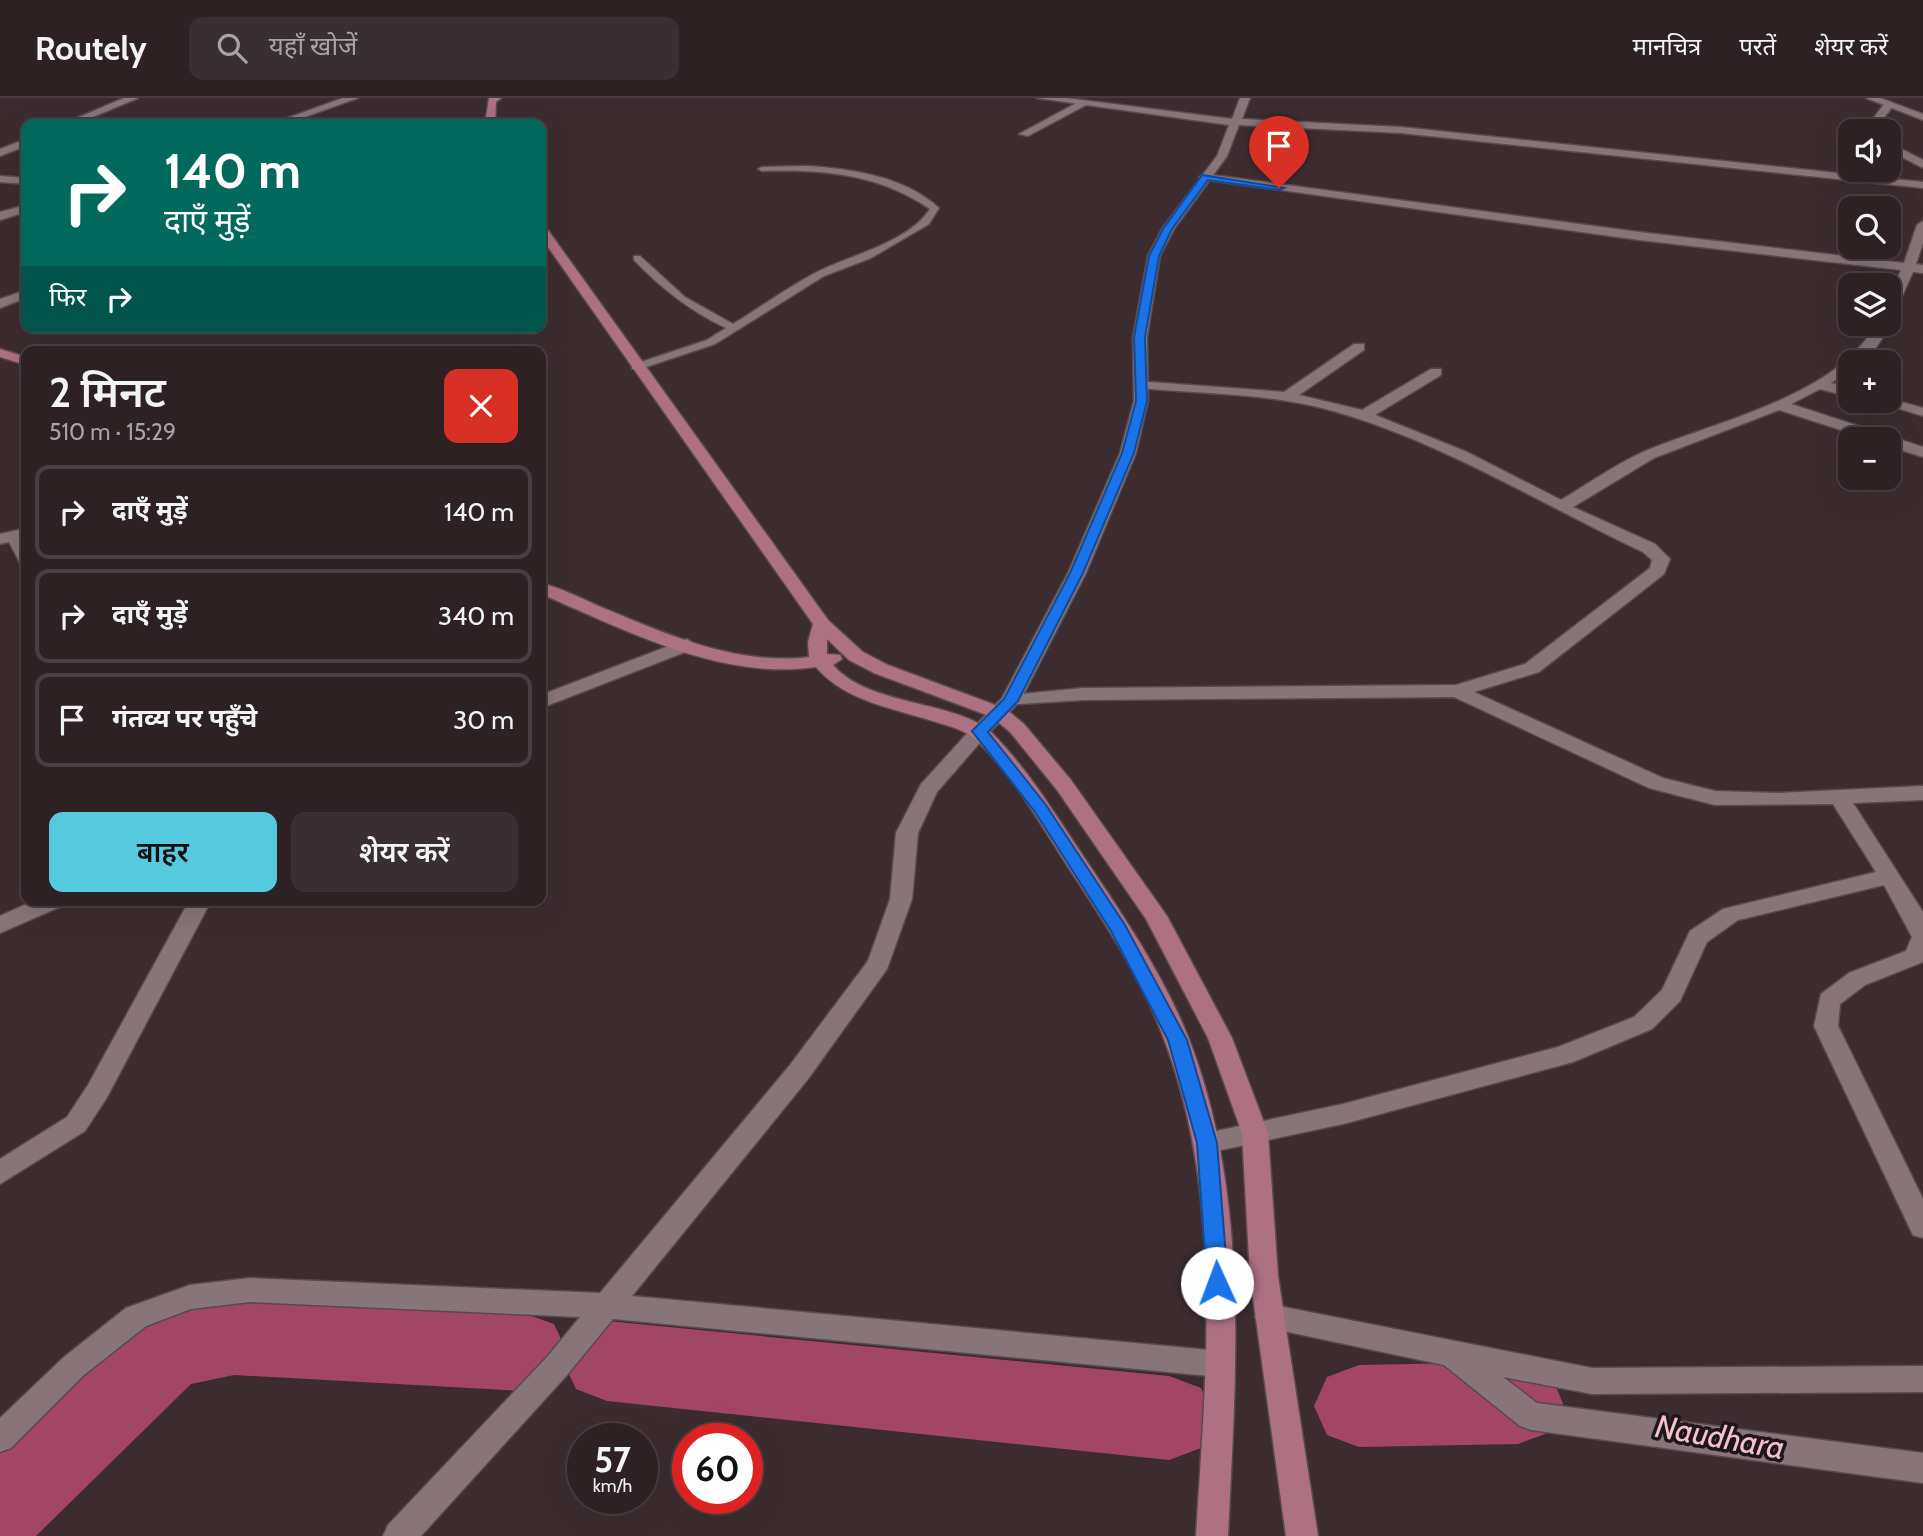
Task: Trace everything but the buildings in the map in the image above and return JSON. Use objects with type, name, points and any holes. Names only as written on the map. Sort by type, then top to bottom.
[{"type":"main road","points":[[490,119],[491,102],[496,98]]},
{"type":"main road","points":[[546,236],[636,367],[822,624],[856,656],[881,669],[1004,707],[1017,728],[1064,785],[1156,916],[1220,1038],[1255,1133],[1264,1276],[1302,1536]]},
{"type":"main road","points":[[0,353],[21,359]]},
{"type":"main road","points":[[546,590],[687,645],[763,664],[795,665],[856,656]]},
{"type":"main road","points":[[822,624],[816,641],[820,661],[842,681],[870,694],[980,731],[1040,808],[1132,949],[1177,1040],[1207,1143],[1216,1229],[1220,1364],[1212,1536]]},
{"type":"street","points":[[80,119],[133,98]]},
{"type":"street","points":[[291,119],[353,98]]},
{"type":"street","points":[[1042,98],[1234,122],[1401,130],[1923,185]]},
{"type":"street","points":[[399,1536],[557,1366],[799,1072],[879,963],[901,899],[907,833],[928,789],[1004,707],[1077,573],[1128,453],[1141,401],[1140,337],[1154,256],[1168,229],[1222,156],[1245,98]]},
{"type":"street","points":[[1871,98],[1923,117]]},
{"type":"street","points":[[1024,134],[1082,103]]},
{"type":"street","points":[[1878,119],[1888,106]]},
{"type":"street","points":[[1,151],[21,144]]},
{"type":"street","points":[[1901,152],[1923,164]]},
{"type":"street","points":[[1205,177],[1639,236],[1923,269]]},
{"type":"street","points":[[0,179],[21,181]]},
{"type":"street","points":[[0,216],[21,210]]},
{"type":"street","points":[[1901,284],[1923,225]]},
{"type":"street","points":[[0,303],[21,296]]},
{"type":"street","points":[[1866,350],[1877,336]]},
{"type":"street","points":[[1286,397],[1359,347]]},
{"type":"street","points":[[1362,416],[1436,372]]},
{"type":"street","points":[[1561,508],[1646,456],[1778,405],[1822,385],[1838,372]]},
{"type":"street","points":[[1004,707],[1105,694],[1457,691],[1532,668],[1658,570],[1661,559],[1648,548],[1561,508],[1421,436],[1362,416],[1286,397],[1141,384]]},
{"type":"street","points":[[1822,385],[1838,390]]},
{"type":"street","points":[[1778,405],[1846,427]]},
{"type":"street","points":[[1901,406],[1923,412]]},
{"type":"street","points":[[1901,445],[1923,452]]},
{"type":"street","points":[[546,700],[687,645]]},
{"type":"street","points":[[1457,691],[1656,783],[1715,798],[1777,800],[1923,793]]},
{"type":"street","points":[[1839,797],[1912,912],[1923,937],[1920,956],[1857,979],[1829,1000],[1826,1026],[1923,1227]]},
{"type":"street","points":[[1207,1143],[1343,1114],[1564,1055],[1643,1024],[1672,996],[1698,937],[1731,914],[1890,876]]},
{"type":"street","points":[[0,925],[43,906]]},
{"type":"street","points":[[0,1173],[76,1124],[97,1092],[197,906]]},
{"type":"street","points":[[0,1438],[74,1366],[136,1317],[190,1297],[250,1290],[607,1306],[1220,1364]]},
{"type":"street","points":[[1269,1317],[1592,1381],[1923,1379]]},
{"type":"street","points":[[1450,1353],[1531,1416],[1923,1468]]},
{"type":"lane","points":[[636,367],[711,342],[821,274],[867,256],[915,229],[926,222],[936,208],[920,196],[872,178],[798,166],[762,169]]},
{"type":"lane","points":[[637,258],[669,293],[694,309],[734,328]]},
{"type":"waterway","points":[[0,1506],[166,1350],[234,1336],[523,1352]]},
{"type":"waterway","points":[[607,1361],[1169,1418]]},
{"type":"waterway","points":[[1359,1406],[1518,1403]]},
{"type":"route","points":[[1217,1283],[1216,1229],[1207,1143],[1177,1040],[1132,949],[1040,808],[980,731],[1010,701],[1077,573],[1128,453],[1141,401],[1140,337],[1147,295],[1154,256],[1168,229],[1205,177],[1279,188]]},
{"type":"water label","name":"Naudhara","points":[[1720,1437]]}]
